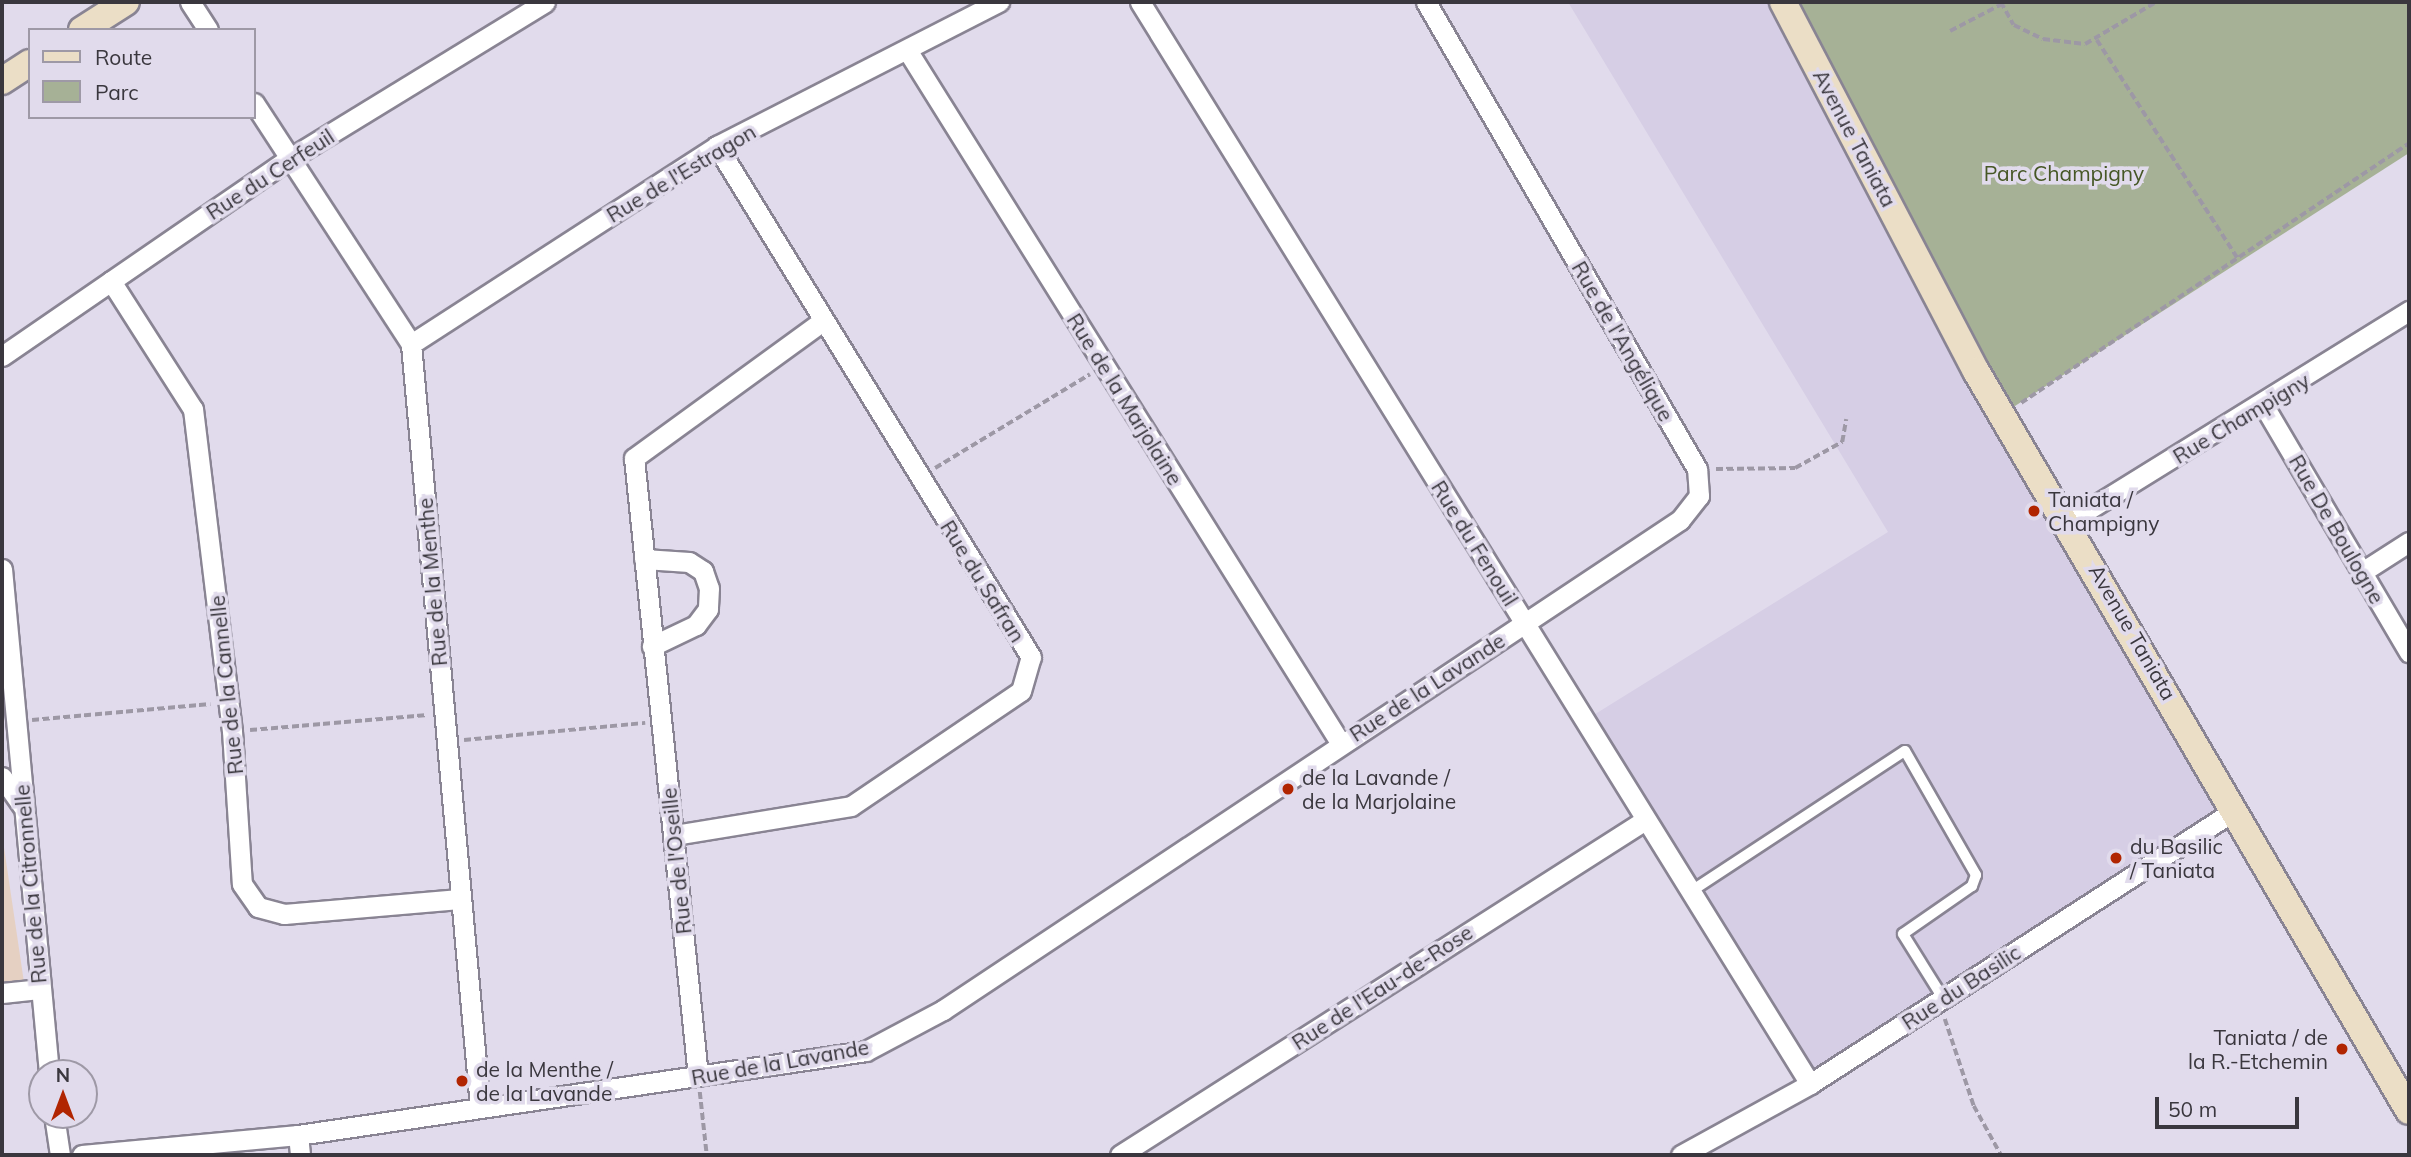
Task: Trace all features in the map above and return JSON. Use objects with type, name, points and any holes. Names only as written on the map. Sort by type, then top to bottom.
[{"type":"main road","points":[[85,28],[126,2]]},
{"type":"main road","name":"Avenue Taniata","points":[[1783,2],[2001,415],[2070,521],[2235,810],[2400,1072],[2409,1111]]},
{"type":"main road","points":[[2,81],[28,64]]},
{"type":"street","points":[[190,2],[207,28]]},
{"type":"street","name":"Rue du Cerfeuil","points":[[2,356],[289,159],[545,2]]},
{"type":"street","name":"Rue de l'Estragon","points":[[411,344],[717,146],[909,53],[999,2]]},
{"type":"street","name":"Rue du Fenouil","points":[[1139,2],[1810,1084]]},
{"type":"street","name":"Rue de l'Angélique","points":[[1426,2],[1697,469]]},
{"type":"street","name":"Rue de la Marjolaine","points":[[909,53],[1341,744]]},
{"type":"street","name":"Rue de la Menthe","points":[[256,106],[411,344],[459,899],[480,1107]]},
{"type":"street","name":"Rue du Safran","points":[[674,835],[851,806],[1021,691],[1031,657],[820,323],[717,146]]},
{"type":"street","name":"Rue de la Cannelle","points":[[111,281],[193,409],[232,731],[242,884],[258,907],[284,914],[459,899]]},
{"type":"street","name":"Rue Champigny","points":[[2070,521],[2264,406],[2409,311]]},
{"type":"street","name":"Rue de l'Oseille","points":[[698,1076],[634,458],[820,323]]},
{"type":"street","name":"Rue De Boulogne","points":[[2264,406],[2409,652]]},
{"type":"street","points":[[1524,623],[1680,520],[1699,496],[1697,469]]},
{"type":"street","points":[[2362,572],[2409,542]]},
{"type":"street","points":[[644,559],[689,562],[703,571],[709,587],[708,609],[696,625],[652,646]]},
{"type":"street","name":"Rue de la Citronnelle","points":[[2,569],[38,989],[47,1059]]},
{"type":"street","name":"Rue de la Lavande","points":[[82,1155],[298,1135],[866,1051],[943,1010],[1524,623]]},
{"type":"street","points":[[2,777],[23,807]]},
{"type":"street","name":"Rue du Basilic","points":[[1681,1155],[1810,1084],[2235,810]]},
{"type":"street","name":"Rue de l'Eau-de-Rose","points":[[1120,1155],[1645,820]]},
{"type":"street","points":[[2,993],[38,989]]},
{"type":"street","points":[[56,1129],[60,1155]]},
{"type":"street","points":[[298,1135],[300,1155]]},
{"type":"lane","points":[[1690,892],[1905,751],[1976,875],[1972,886],[1903,934],[1940,1000]]},
{"type":"path","points":[[1950,31],[2001,3],[2014,25],[2043,39],[2097,40],[2156,2]]},
{"type":"path","points":[[2097,40],[2238,259]]},
{"type":"path","points":[[2001,415],[2409,143]]},
{"type":"path","points":[[918,478],[1105,367]]},
{"type":"path","points":[[1697,469],[1795,468],[1842,442],[1846,419]]},
{"type":"path","points":[[15,721],[229,702]]},
{"type":"path","points":[[232,731],[443,714]]},
{"type":"path","points":[[446,742],[661,722]]},
{"type":"path","points":[[1940,1000],[1958,1047],[1974,1106],[2001,1155]]},
{"type":"path","points":[[698,1076],[708,1155]]},
{"type":"shaded area","points":[[1568,2],[1783,2],[2235,810],[1810,1084],[1584,721],[1888,532]]},
{"type":"shaded area","points":[[2,834],[26,996],[2,998]]},
{"type":"green space","name":"Parc Champigny","points":[[1781,2],[2409,2],[2409,153],[2001,415]]},
{"type":"place","name":"Taniata / Champigny","points":[[2034,511]]},
{"type":"place","name":"de la Lavande / de la Marjolaine","points":[[1288,789]]},
{"type":"place","name":"du Basilic / Taniata","points":[[2116,858]]},
{"type":"place","name":"Taniata / de la R.-Etchemin","points":[[2342,1049]]},
{"type":"place","name":"de la Menthe / de la Lavande","points":[[462,1081]]}]
